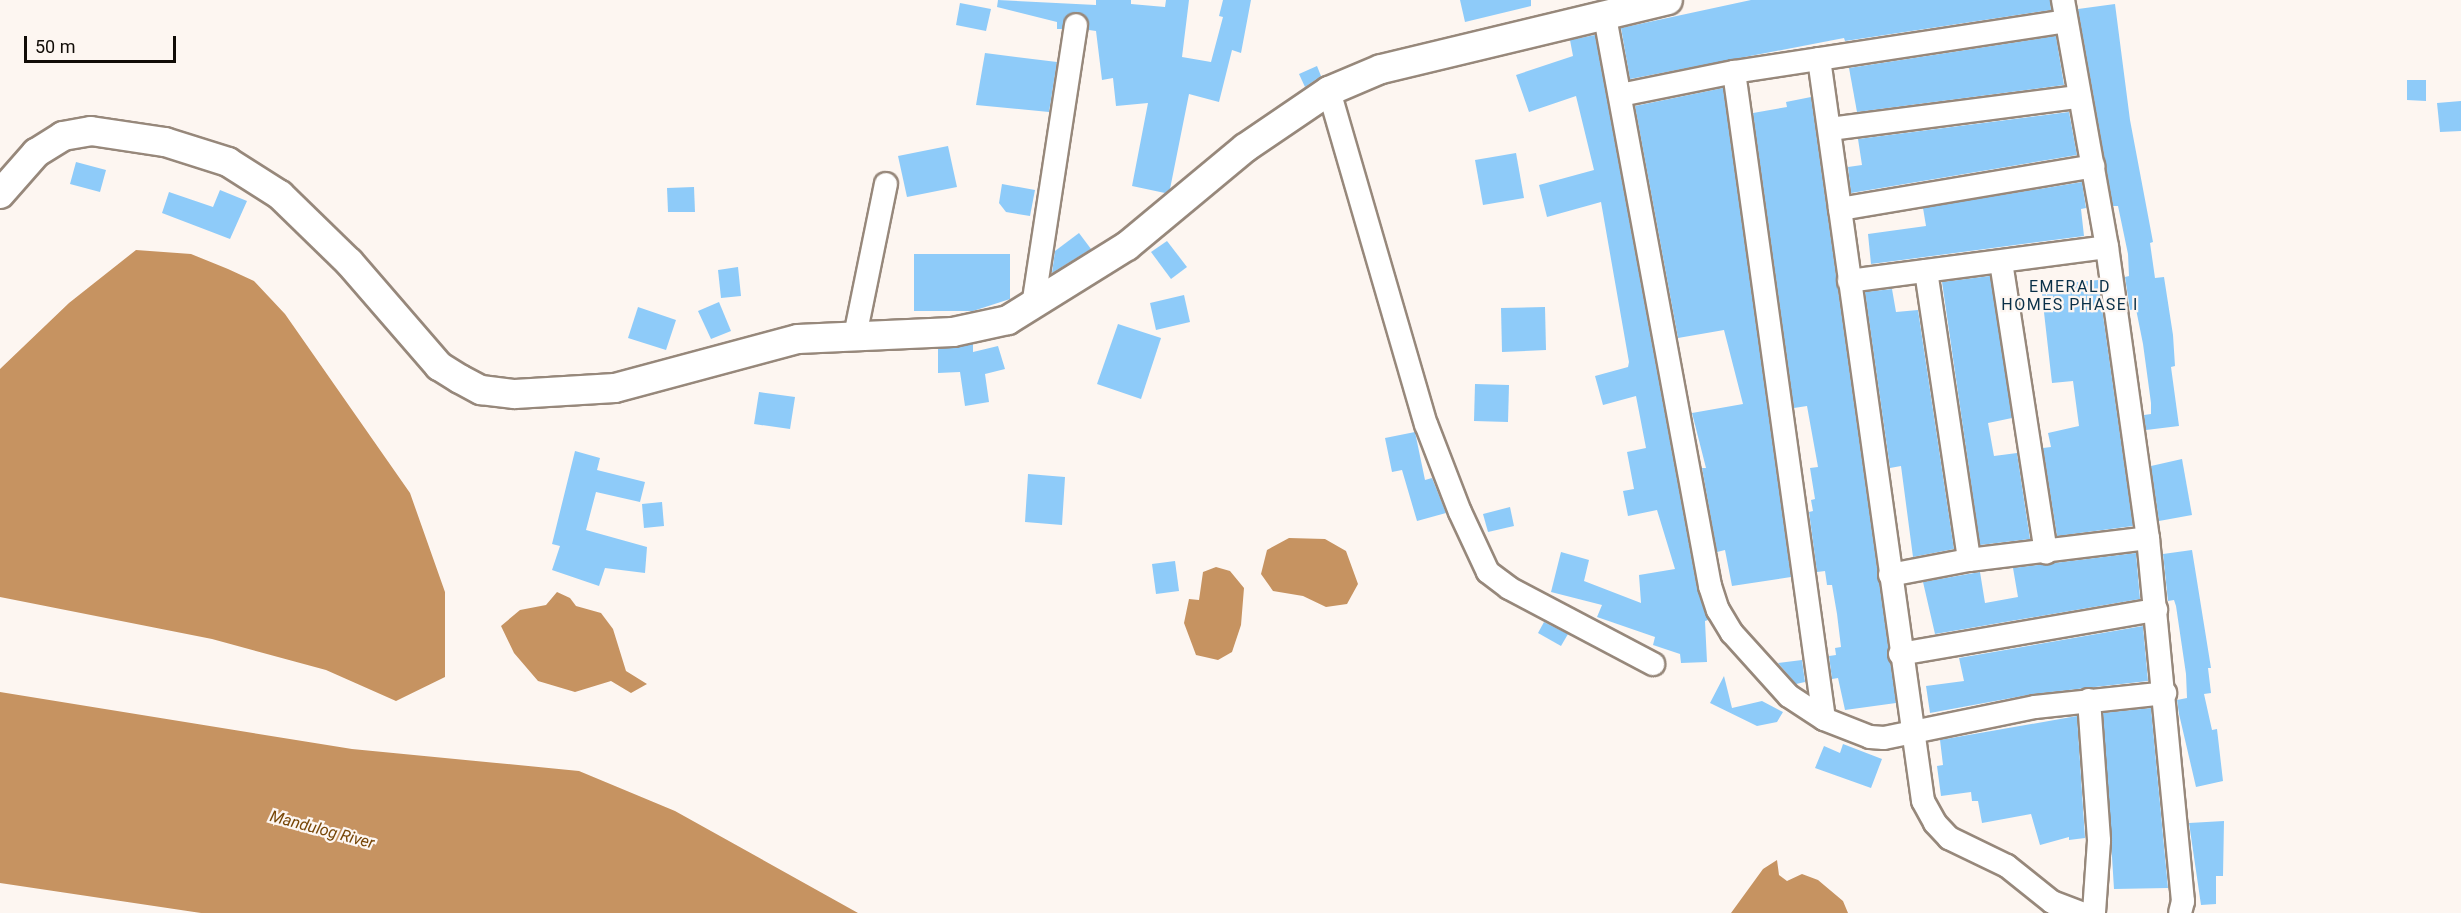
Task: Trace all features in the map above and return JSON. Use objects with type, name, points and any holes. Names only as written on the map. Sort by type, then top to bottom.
[{"type":"street","points":[[0,194],[36,153],[63,136],[91,130],[165,142],[228,162],[280,195],[349,262],[439,366],[481,390],[515,394],[615,388],[798,339],[979,329],[1008,320],[1034,306],[1127,246],[1228,161],[1329,92],[1381,69],[1605,17],[1668,0]]},
{"type":"street","points":[[1620,95],[2065,11],[2078,97],[2107,247],[2148,538],[2165,693],[2183,901],[2180,913]]},
{"type":"street","points":[[1605,17],[1718,610],[1732,633],[1789,696],[1824,719],[1870,737],[1884,738],[2089,700],[2165,693]]},
{"type":"street","points":[[1034,306],[1076,25]]},
{"type":"street","points":[[1819,59],[1900,654],[1923,801],[1940,830],[2007,866],[2052,902],[2081,913]]},
{"type":"street","points":[[1734,72],[1824,719]]},
{"type":"street","points":[[1329,92],[1426,424],[1460,512],[1488,572],[1509,588],[1653,664]]},
{"type":"street","points":[[1830,129],[2078,97]]},
{"type":"street","points":[[1840,209],[2093,166]]},
{"type":"street","points":[[855,336],[886,184]]},
{"type":"street","points":[[1849,281],[2107,247]]},
{"type":"street","points":[[2001,262],[2046,553]]},
{"type":"street","points":[[1926,271],[1969,560]]},
{"type":"street","points":[[1890,575],[1969,560],[2046,553],[2148,538]]},
{"type":"street","points":[[1900,654],[2156,610]]},
{"type":"street","points":[[2089,700],[2099,841],[2094,913]]},
{"type":"water","points":[[136,250],[191,254],[228,269],[254,281],[285,314],[410,493],[445,592],[445,677],[396,701],[326,670],[212,639],[0,597],[0,369],[69,303]]},
{"type":"water","points":[[1289,538],[1325,539],[1346,551],[1358,584],[1347,604],[1326,607],[1303,596],[1273,591],[1261,574],[1267,550]]},
{"type":"water","points":[[1216,567],[1230,571],[1244,588],[1241,625],[1232,652],[1218,660],[1196,655],[1184,623],[1189,599],[1199,600],[1203,572]]},
{"type":"water","points":[[557,592],[570,598],[576,606],[601,613],[613,629],[626,671],[647,684],[631,693],[611,681],[575,692],[538,681],[514,653],[501,626],[520,610],[546,605]]},
{"type":"water","name":"Mandulog River","points":[[0,692],[352,749],[579,771],[675,811],[858,913],[201,913],[0,883]]},
{"type":"water","points":[[1777,860],[1779,875],[1787,881],[1802,874],[1818,880],[1843,901],[1848,913],[1731,913],[1763,869]]},
{"type":"building","points":[[998,0],[1096,5],[1096,0],[1131,0],[1131,4],[1165,7],[1166,0],[1189,0],[1182,57],[1211,62],[1223,17],[1219,16],[1223,0],[1251,0],[1241,53],[1232,50],[1219,102],[1189,94],[1170,189],[1165,193],[1132,186],[1148,103],[1116,106],[1113,78],[1102,80],[1096,31],[1089,30],[1085,15],[1071,13],[1062,29],[1057,29],[1057,22],[997,7]]},
{"type":"building","points":[[1460,0],[1531,0],[1531,6],[1465,22]]},
{"type":"building","points":[[1751,0],[2050,0],[2051,10],[1845,41],[1844,38],[1630,79],[1621,28]]},
{"type":"building","points":[[960,3],[991,9],[986,31],[956,25]]},
{"type":"building","points":[[2115,4],[2130,120],[2153,242],[2150,243],[2155,278],[2164,277],[2173,335],[2175,366],[2171,367],[2179,426],[2146,430],[2144,415],[2151,414],[2151,403],[2143,344],[2136,309],[2130,310],[2125,277],[2129,276],[2128,254],[2118,206],[2113,206],[2078,9]]},
{"type":"building","points":[[1595,35],[1697,588],[1708,620],[1705,621],[1707,662],[1681,663],[1680,654],[1653,645],[1655,637],[1597,617],[1602,605],[1551,592],[1561,552],[1589,560],[1584,581],[1641,603],[1639,575],[1675,569],[1657,510],[1628,516],[1623,491],[1634,489],[1627,452],[1646,448],[1636,396],[1603,405],[1595,376],[1628,367],[1629,362],[1601,202],[1547,217],[1539,185],[1594,170],[1576,96],[1529,112],[1516,75],[1573,56],[1570,40]]},
{"type":"building","points":[[2056,36],[2064,85],[1857,112],[1849,68]]},
{"type":"building","points":[[985,53],[1057,62],[1049,112],[976,105]]},
{"type":"building","points":[[1317,66],[1321,76],[1305,87],[1299,74]]},
{"type":"building","points":[[2407,80],[2426,80],[2426,101],[2407,100]]},
{"type":"building","points":[[1723,88],[1791,577],[1732,586],[1725,550],[1717,552],[1702,468],[1706,468],[1692,413],[1743,404],[1724,330],[1678,338],[1635,106]]},
{"type":"building","points":[[1811,97],[1896,703],[1845,710],[1838,678],[1832,679],[1829,656],[1836,655],[1835,648],[1841,647],[1832,585],[1827,585],[1825,571],[1817,572],[1809,512],[1813,511],[1811,500],[1815,499],[1810,468],[1818,467],[1807,406],[1794,408],[1753,113],[1787,107],[1786,102]]},
{"type":"building","points":[[2461,101],[2461,131],[2440,132],[2437,103]]},
{"type":"building","points":[[2069,112],[2077,155],[1851,193],[1848,167],[1862,165],[1858,139]]},
{"type":"building","points":[[948,146],[957,187],[907,197],[898,156]]},
{"type":"building","points":[[1516,153],[1524,198],[1483,205],[1475,160]]},
{"type":"building","points":[[76,162],[106,170],[100,192],[70,184]]},
{"type":"building","points":[[2082,182],[2086,208],[2081,209],[2084,236],[1871,264],[1868,234],[1926,226],[1923,208]]},
{"type":"building","points":[[1002,184],[1035,190],[1030,216],[1006,212],[999,203]]},
{"type":"building","points":[[694,187],[695,212],[668,212],[667,188]]},
{"type":"building","points":[[220,190],[247,201],[230,239],[162,213],[169,192],[213,207]]},
{"type":"building","points":[[1079,233],[1091,249],[1052,273],[1055,251]]},
{"type":"building","points":[[1167,241],[1187,267],[1171,279],[1151,252]]},
{"type":"building","points":[[914,254],[1010,254],[1010,299],[973,311],[914,311]]},
{"type":"building","points":[[738,267],[741,296],[721,298],[718,270]]},
{"type":"building","points":[[1990,276],[2012,418],[1988,423],[1994,456],[2017,453],[2030,539],[1980,545],[1942,282]]},
{"type":"building","points":[[2098,280],[2133,526],[2057,536],[2043,448],[2051,447],[2048,433],[2079,426],[2073,381],[2052,383],[2041,286]]},
{"type":"building","points":[[1892,289],[1896,312],[1918,310],[1954,549],[1913,557],[1901,466],[1890,468],[1865,292]]},
{"type":"building","points":[[1184,295],[1190,322],[1156,330],[1150,303]]},
{"type":"building","points":[[719,302],[731,331],[711,339],[698,311]]},
{"type":"building","points":[[638,307],[676,320],[666,350],[628,338]]},
{"type":"building","points":[[1545,307],[1546,350],[1502,352],[1501,308]]},
{"type":"building","points":[[1118,324],[1161,338],[1141,399],[1097,384]]},
{"type":"building","points":[[973,344],[973,352],[998,346],[1005,369],[985,374],[989,402],[965,406],[960,372],[938,373],[938,349]]},
{"type":"building","points":[[1475,384],[1509,385],[1508,422],[1474,421]]},
{"type":"building","points":[[759,392],[795,397],[790,429],[754,424]]},
{"type":"building","points":[[1415,432],[1425,480],[1432,478],[1446,513],[1417,521],[1402,470],[1392,472],[1385,438]]},
{"type":"building","points":[[575,451],[600,458],[597,470],[645,482],[640,502],[596,492],[586,530],[647,547],[645,573],[605,568],[599,586],[552,570],[560,546],[552,544]]},
{"type":"building","points":[[2182,459],[2192,515],[2159,521],[2151,466]]},
{"type":"building","points":[[1028,474],[1065,477],[1062,525],[1025,522]]},
{"type":"building","points":[[662,502],[664,526],[644,528],[642,504]]},
{"type":"building","points":[[1510,507],[1514,526],[1488,532],[1483,514]]},
{"type":"building","points":[[2192,550],[2211,668],[2208,668],[2211,693],[2204,694],[2212,730],[2217,729],[2223,781],[2196,787],[2177,700],[2187,698],[2186,674],[2176,606],[2174,600],[2168,601],[2163,554]]},
{"type":"building","points":[[2136,553],[2140,599],[1935,634],[1923,582],[1980,572],[1985,603],[2018,597],[2013,568]]},
{"type":"building","points":[[1175,561],[1179,591],[1156,594],[1152,564]]},
{"type":"building","points":[[1544,622],[1568,634],[1561,646],[1538,633]]},
{"type":"building","points":[[2143,626],[2148,681],[2033,694],[1930,713],[1926,686],[1964,681],[1959,658]]},
{"type":"building","points":[[1802,660],[1805,682],[1796,684],[1778,663]]},
{"type":"building","points":[[1724,676],[1732,708],[1762,701],[1783,712],[1777,722],[1757,726],[1710,703]]},
{"type":"building","points":[[2151,708],[2168,888],[2114,889],[2103,713]]},
{"type":"building","points":[[2077,716],[2085,838],[2069,840],[2069,837],[2040,845],[2031,814],[1982,823],[1978,801],[1972,801],[1971,792],[1941,796],[1937,766],[1943,765],[1940,740]]},
{"type":"building","points":[[1843,744],[1882,759],[1871,788],[1815,768],[1824,746],[1840,753]]},
{"type":"building","points":[[2224,821],[2223,876],[2216,876],[2216,904],[2201,905],[2189,823]]},
{"type":"district","name":"EMERALD HOMES PHASE I","points":[[2070,296]]}]
